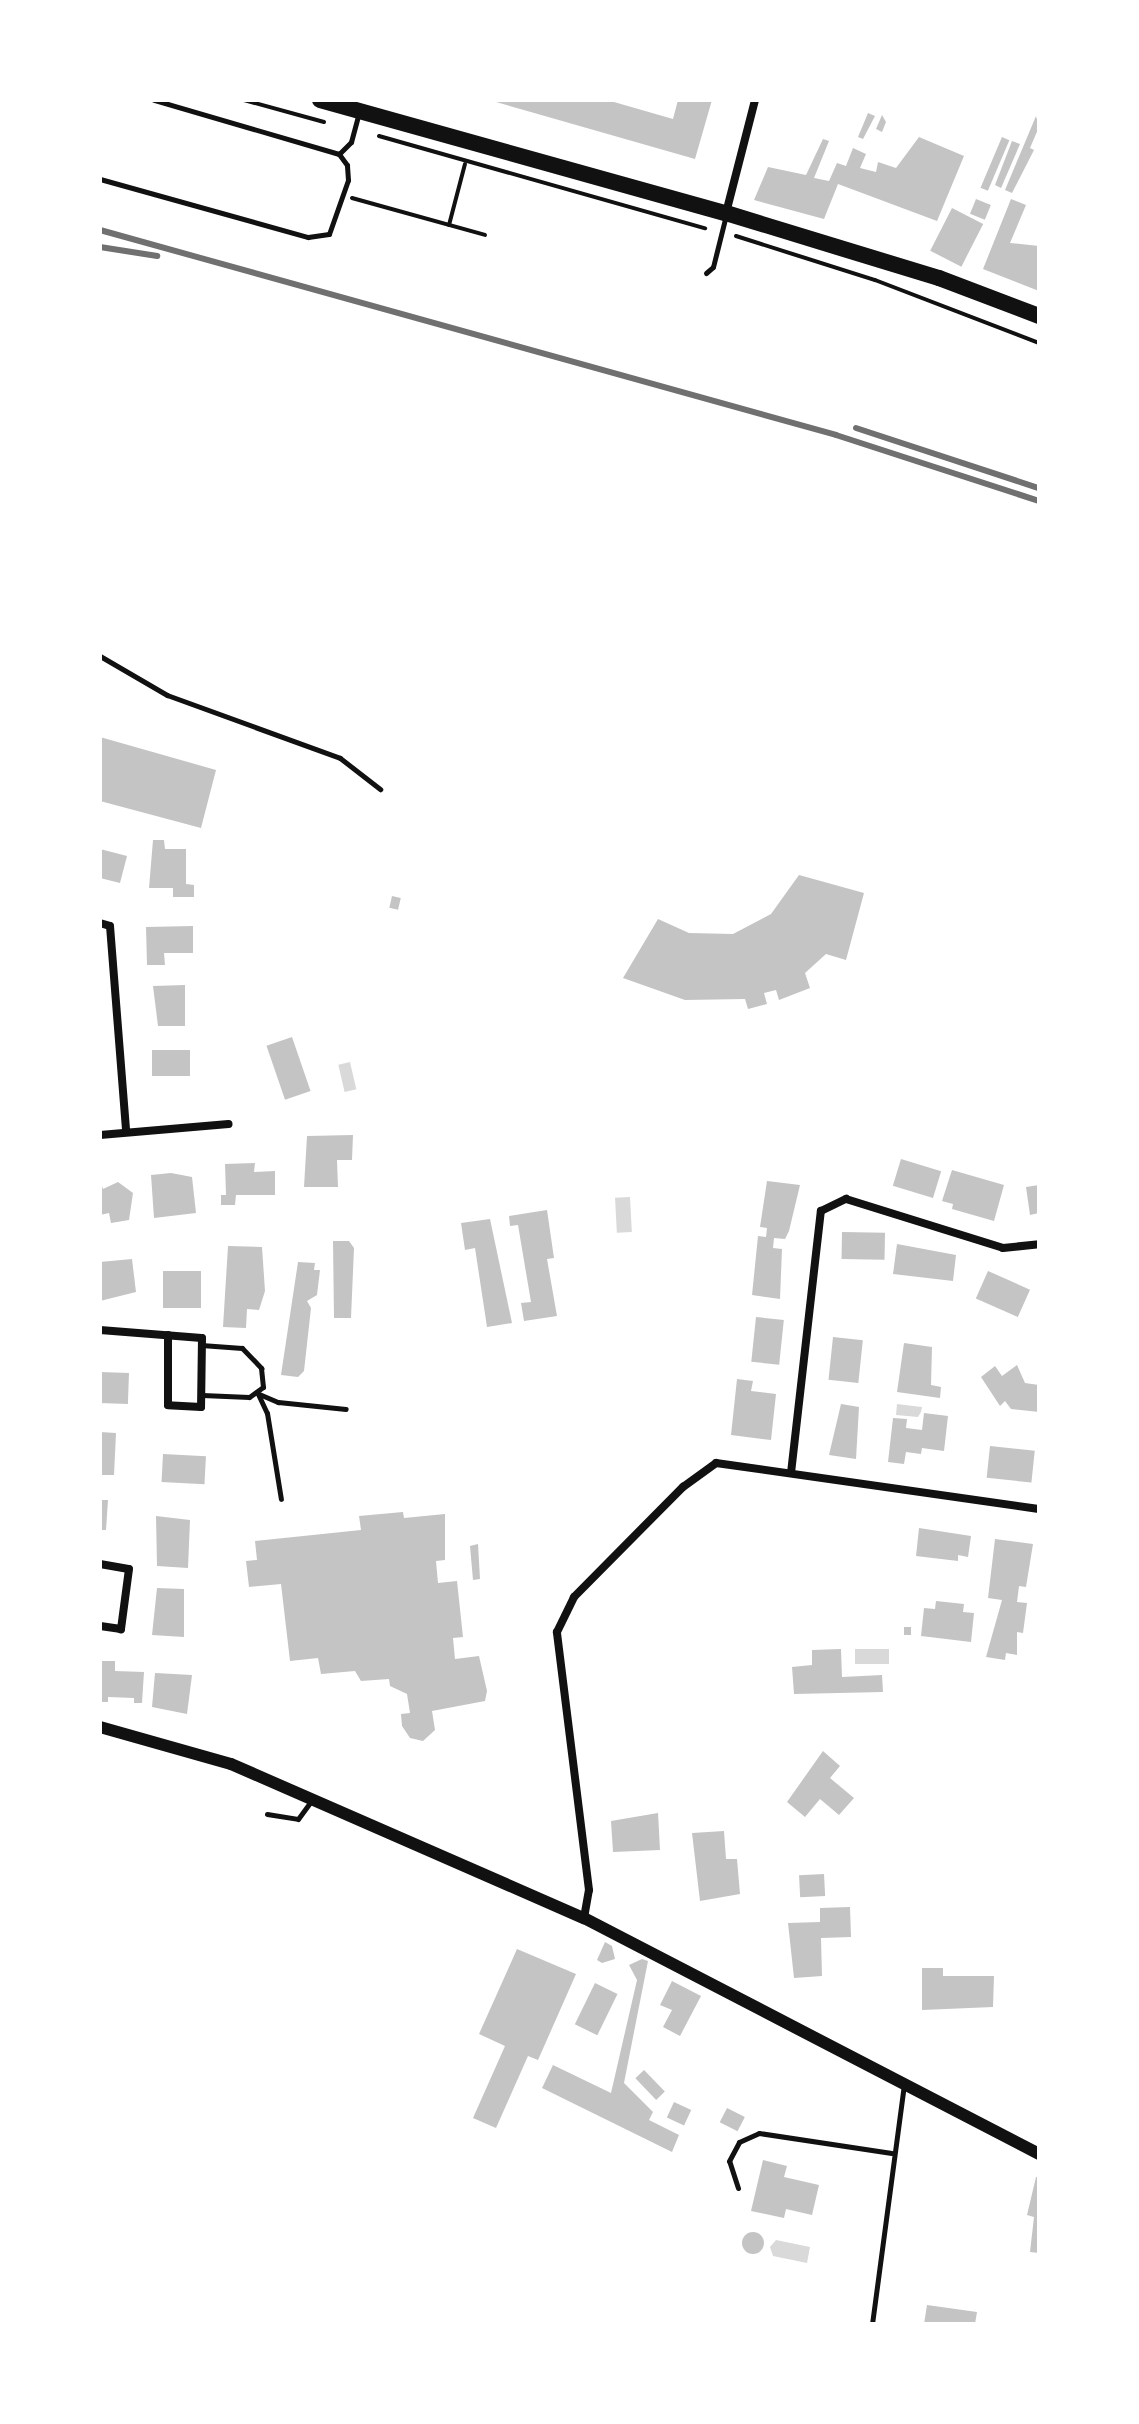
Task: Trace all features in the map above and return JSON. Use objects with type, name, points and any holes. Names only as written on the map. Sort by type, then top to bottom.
[{"type":"main road","points":[[320,100],[726,213],[939,278],[1039,316]]},
{"type":"street","points":[[726,213],[755,100]]},
{"type":"street","points":[[100,923],[110,926],[126,1131]]},
{"type":"street","points":[[100,1135],[229,1124]]},
{"type":"street","points":[[791,1473],[821,1211],[846,1199],[1003,1248],[1039,1244]]},
{"type":"street","points":[[100,1330],[168,1335],[202,1338],[201,1407],[168,1405],[168,1335]]},
{"type":"street","points":[[584,1918],[589,1890],[557,1632],[574,1597],[683,1487],[716,1463],[1039,1509]]},
{"type":"street","points":[[100,1564],[129,1569],[121,1629],[100,1626]]},
{"type":"street","points":[[100,1727],[203,1753],[584,1918],[904,2080],[1039,2154]]},
{"type":"lane","points":[[100,179],[318,238],[334,226],[348,173],[339,154],[154,100]]},
{"type":"lane","points":[[339,154],[351,142],[360,111]]},
{"type":"lane","points":[[706,273],[713,267],[726,213]]},
{"type":"lane","points":[[100,656],[167,695],[340,758],[380,789]]},
{"type":"lane","points":[[201,1345],[242,1348],[253,1356],[261,1368],[263,1387],[258,1394]]},
{"type":"lane","points":[[258,1394],[267,1413],[281,1499]]},
{"type":"lane","points":[[201,1395],[258,1394],[278,1402],[346,1409]]},
{"type":"lane","points":[[267,1814],[298,1819],[312,1798]]},
{"type":"lane","points":[[872,2324],[904,2080]]},
{"type":"lane","points":[[738,2188],[729,2161],[739,2142],[759,2133],[893,2153]]},
{"type":"path","points":[[244,100],[340,125]]},
{"type":"path","points":[[379,136],[465,164],[711,228]]},
{"type":"path","points":[[449,225],[465,164]]},
{"type":"path","points":[[343,196],[485,235]]},
{"type":"path","points":[[733,235],[875,280],[1039,343]]},
{"type":"shaded area","points":[[350,1062],[356,1089],[345,1092],[338,1065]]},
{"type":"shaded area","points":[[630,1197],[632,1232],[617,1233],[615,1198]]},
{"type":"shaded area","points":[[897,1404],[922,1407],[921,1412],[918,1417],[896,1415]]},
{"type":"shaded area","points":[[855,1649],[889,1649],[889,1664],[855,1664]]},
{"type":"shaded area","points":[[776,2240],[810,2247],[807,2263],[773,2256],[770,2247]]},
{"type":"building","points":[[489,100],[607,100],[673,119],[678,100],[712,100],[695,159]]},
{"type":"building","points":[[868,113],[875,116],[863,139],[858,137]]},
{"type":"building","points":[[882,115],[886,122],[882,132],[876,129]]},
{"type":"building","points":[[1036,116],[1039,127],[1030,148],[1034,150],[1012,193],[1005,190]]},
{"type":"building","points":[[919,137],[964,156],[937,221],[838,184],[824,219],[754,200],[768,167],[806,175],[823,139],[829,141],[814,178],[829,181],[837,163],[846,166],[853,148],[866,154],[860,168],[876,172],[878,162],[896,168]]},
{"type":"building","points":[[1002,137],[1009,140],[988,191],[981,188]]},
{"type":"building","points":[[1012,141],[1020,144],[1001,188],[995,185]]},
{"type":"building","points":[[976,199],[991,205],[985,220],[970,214]]},
{"type":"building","points":[[1011,199],[1026,205],[1010,243],[1039,246],[1039,291],[983,269]]},
{"type":"building","points":[[952,208],[983,224],[961,267],[930,251]]},
{"type":"building","points":[[100,737],[216,770],[201,828],[100,801]]},
{"type":"building","points":[[153,840],[164,840],[165,849],[186,849],[186,884],[194,885],[194,897],[173,897],[173,888],[149,888]]},
{"type":"building","points":[[100,849],[127,856],[120,883],[100,878]]},
{"type":"building","points":[[799,875],[864,893],[846,960],[826,954],[805,973],[810,988],[779,1000],[776,990],[764,993],[767,1004],[748,1009],[745,999],[685,1000],[623,978],[658,919],[689,933],[733,934],[771,914]]},
{"type":"building","points":[[392,896],[401,898],[398,910],[389,908]]},
{"type":"building","points":[[193,926],[193,953],[164,953],[165,965],[147,965],[146,927]]},
{"type":"building","points":[[185,985],[185,1026],[158,1026],[153,986]]},
{"type":"building","points":[[292,1037],[311,1091],[285,1100],[266,1046]]},
{"type":"building","points":[[152,1050],[190,1050],[190,1076],[152,1076]]},
{"type":"building","points":[[353,1135],[352,1160],[337,1160],[338,1187],[304,1187],[307,1136]]},
{"type":"building","points":[[901,1159],[941,1171],[933,1198],[893,1186]]},
{"type":"building","points":[[255,1163],[254,1172],[275,1171],[275,1195],[236,1195],[235,1205],[221,1205],[221,1195],[226,1195],[225,1164]]},
{"type":"building","points":[[952,1170],[1004,1185],[994,1221],[952,1209],[953,1204],[942,1201]]},
{"type":"building","points":[[171,1173],[192,1177],[196,1213],[154,1218],[151,1175]]},
{"type":"building","points":[[100,1180],[103,1189],[118,1182],[133,1193],[129,1220],[111,1223],[109,1213],[100,1215]]},
{"type":"building","points":[[767,1181],[800,1185],[789,1231],[785,1239],[774,1238],[773,1248],[782,1249],[780,1299],[752,1295],[758,1236],[766,1237],[767,1228],[760,1227]]},
{"type":"building","points":[[1039,1185],[1039,1213],[1030,1215],[1026,1187]]},
{"type":"building","points":[[547,1210],[554,1258],[547,1259],[557,1316],[524,1321],[521,1303],[531,1302],[518,1225],[510,1226],[509,1216]]},
{"type":"building","points":[[490,1219],[512,1323],[487,1327],[475,1248],[465,1250],[461,1223]]},
{"type":"building","points":[[842,1232],[885,1233],[885,1260],[842,1259]]},
{"type":"building","points":[[333,1241],[349,1241],[354,1248],[351,1318],[334,1318]]},
{"type":"building","points":[[897,1244],[956,1255],[953,1281],[893,1274]]},
{"type":"building","points":[[228,1246],[262,1247],[265,1291],[259,1310],[247,1309],[246,1328],[223,1327]]},
{"type":"building","points":[[132,1259],[136,1292],[100,1301],[100,1262]]},
{"type":"building","points":[[298,1262],[315,1263],[314,1270],[320,1270],[317,1295],[307,1301],[311,1308],[304,1371],[298,1377],[281,1375]]},
{"type":"building","points":[[163,1271],[201,1271],[201,1308],[163,1308]]},
{"type":"building","points":[[988,1271],[1030,1290],[1018,1317],[976,1298]]},
{"type":"building","points":[[756,1317],[784,1320],[779,1365],[751,1362]]},
{"type":"building","points":[[833,1337],[863,1340],[858,1383],[829,1380]]},
{"type":"building","points":[[904,1343],[932,1347],[931,1385],[941,1387],[940,1398],[897,1392]]},
{"type":"building","points":[[1017,1365],[1025,1383],[1039,1385],[1039,1412],[1011,1409],[1005,1401],[1000,1406],[981,1377],[995,1366],[1002,1376]]},
{"type":"building","points":[[100,1372],[129,1373],[128,1404],[100,1403]]},
{"type":"building","points":[[737,1379],[753,1381],[751,1391],[776,1394],[771,1440],[731,1435]]},
{"type":"building","points":[[841,1404],[859,1407],[856,1459],[829,1455]]},
{"type":"building","points":[[924,1413],[948,1416],[944,1451],[922,1448],[921,1454],[906,1452],[904,1464],[888,1462],[893,1418],[907,1419],[906,1428],[922,1430]]},
{"type":"building","points":[[100,1432],[116,1433],[114,1475],[100,1475]]},
{"type":"building","points":[[990,1446],[1035,1451],[1031,1483],[987,1478]]},
{"type":"building","points":[[163,1454],[206,1456],[204,1484],[162,1482]]},
{"type":"building","points":[[100,1500],[108,1500],[106,1530],[100,1530]]},
{"type":"building","points":[[403,1512],[404,1518],[445,1514],[445,1560],[436,1561],[438,1583],[457,1581],[463,1637],[453,1638],[455,1659],[479,1656],[487,1691],[485,1701],[432,1711],[435,1730],[423,1741],[410,1738],[402,1726],[401,1714],[410,1713],[407,1694],[390,1686],[389,1679],[361,1681],[355,1671],[321,1674],[318,1658],[290,1661],[281,1584],[249,1587],[246,1561],[257,1560],[255,1541],[361,1530],[359,1516]]},
{"type":"building","points":[[156,1516],[190,1520],[188,1568],[157,1566]]},
{"type":"building","points":[[919,1528],[971,1536],[968,1557],[958,1555],[958,1561],[916,1556]]},
{"type":"building","points":[[995,1539],[1033,1544],[1026,1587],[1019,1586],[1017,1602],[1027,1603],[1023,1633],[1017,1632],[1017,1655],[1006,1653],[1005,1660],[986,1657],[1002,1600],[988,1598]]},
{"type":"building","points":[[478,1544],[480,1579],[473,1580],[470,1546]]},
{"type":"building","points":[[157,1588],[184,1589],[184,1637],[152,1635]]},
{"type":"building","points":[[936,1601],[964,1604],[963,1612],[974,1613],[971,1642],[921,1636],[924,1608],[935,1609]]},
{"type":"building","points":[[904,1627],[911,1627],[911,1635],[904,1635]]},
{"type":"building","points":[[841,1649],[842,1677],[882,1675],[883,1692],[794,1694],[792,1667],[812,1665],[812,1650]]},
{"type":"building","points":[[100,1661],[115,1661],[115,1671],[144,1672],[142,1703],[134,1703],[134,1698],[108,1697],[108,1702],[100,1702]]},
{"type":"building","points":[[155,1673],[192,1675],[187,1714],[152,1707]]},
{"type":"building","points":[[823,1751],[840,1766],[830,1778],[854,1798],[839,1815],[820,1799],[805,1817],[787,1802]]},
{"type":"building","points":[[658,1813],[660,1850],[613,1852],[611,1821]]},
{"type":"building","points":[[724,1831],[726,1859],[737,1859],[740,1894],[700,1901],[692,1833]]},
{"type":"building","points":[[824,1874],[825,1896],[800,1897],[799,1875]]},
{"type":"building","points":[[850,1907],[851,1937],[821,1938],[822,1976],[794,1978],[788,1923],[820,1922],[820,1908]]},
{"type":"building","points":[[605,1942],[612,1946],[615,1959],[602,1963],[597,1960]]},
{"type":"building","points":[[517,1949],[576,1974],[538,2060],[528,2056],[496,2128],[473,2118],[505,2046],[479,2034]]},
{"type":"building","points":[[642,1959],[648,1961],[624,2083],[653,2112],[649,2120],[679,2135],[672,2152],[542,2088],[553,2065],[611,2093],[637,1980],[629,1965]]},
{"type":"building","points":[[922,1968],[943,1968],[943,1976],[994,1976],[993,2007],[922,2010]]},
{"type":"building","points":[[672,1981],[701,1996],[680,2036],[663,2027],[672,2010],[660,2005]]},
{"type":"building","points":[[595,1983],[617,1994],[597,2035],[575,2024]]},
{"type":"building","points":[[644,2070],[665,2092],[656,2100],[635,2078]]},
{"type":"building","points":[[674,2102],[691,2110],[684,2125],[667,2117]]},
{"type":"building","points":[[727,2108],[745,2117],[738,2131],[720,2122]]},
{"type":"building","points":[[763,2160],[787,2166],[784,2177],[819,2185],[812,2215],[786,2209],[784,2218],[751,2211]]},
{"type":"building","points":[[1036,2177],[1039,2177],[1039,2253],[1030,2252],[1034,2217],[1027,2215]]},
{"type":"building","points":[[753,2232],[761,2235],[764,2243],[761,2251],[753,2254],[745,2251],[742,2243],[745,2235]]},
{"type":"building","points":[[927,2305],[977,2312],[975,2324],[924,2324]]},
{"type":"railway","points":[[100,230],[836,435],[1039,501]]},
{"type":"railway","points":[[100,247],[157,256]]},
{"type":"railway","points":[[856,428],[1039,488]]}]
